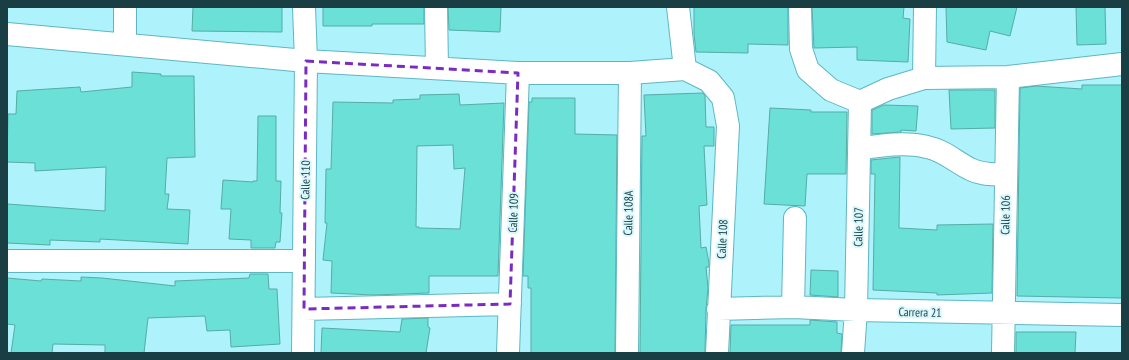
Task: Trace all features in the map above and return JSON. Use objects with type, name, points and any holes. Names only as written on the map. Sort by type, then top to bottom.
[{"type":"street","points":[[125,7],[125,44]]},
{"type":"street","name":"Calle 110","points":[[303,353],[306,61],[304,7]]},
{"type":"street","points":[[436,7],[437,68]]},
{"type":"street","points":[[7,34],[306,61],[518,72],[630,73],[684,69],[678,7]]},
{"type":"street","points":[[800,7],[801,49],[808,70],[831,90],[860,102],[888,89],[924,78],[1008,77],[1122,64]]},
{"type":"street","points":[[924,78],[925,7]]},
{"type":"street","name":"Calle 108","points":[[684,69],[709,81],[723,98],[728,126],[717,353]]},
{"type":"street","name":"Calle 109","points":[[508,353],[518,72]]},
{"type":"street","name":"Calle 108A","points":[[627,353],[630,73]]},
{"type":"street","name":"Calle 106","points":[[1003,353],[1008,77]]},
{"type":"street","name":"Calle 107","points":[[853,353],[856,310],[860,102]]},
{"type":"street","points":[[860,149],[876,146],[905,145],[927,147],[942,153],[970,170],[981,174],[1006,175]]},
{"type":"street","points":[[793,307],[795,218]]},
{"type":"street","points":[[7,261],[304,260]]},
{"type":"street","points":[[304,308],[510,304]]},
{"type":"street","name":"Carrera 21","points":[[718,309],[793,307],[856,310],[1122,315]]},
{"type":"highlighted area","points":[[306,61],[518,73],[510,304],[304,309]]},
{"type":"building","points":[[193,7],[282,7],[282,32],[192,31]]},
{"type":"building","points":[[323,7],[424,7],[424,24],[323,26]]},
{"type":"building","points":[[448,7],[501,7],[500,32],[449,30]]},
{"type":"building","points":[[694,7],[788,7],[788,45],[748,44],[748,53],[696,52]]},
{"type":"building","points":[[812,7],[904,7],[903,18],[910,19],[908,62],[857,60],[857,47],[814,48]]},
{"type":"building","points":[[946,7],[1017,7],[1010,36],[990,31],[986,50],[947,42]]},
{"type":"building","points":[[1076,7],[1105,7],[1106,44],[1077,45]]},
{"type":"building","points":[[132,72],[161,74],[161,76],[194,76],[195,157],[167,158],[165,194],[169,194],[167,209],[190,210],[188,244],[100,239],[100,242],[50,240],[50,245],[7,243],[7,204],[105,211],[106,167],[35,171],[35,163],[7,162],[8,114],[16,114],[17,91],[80,87],[81,92],[132,87]]},
{"type":"building","points":[[1082,85],[1122,85],[1122,298],[1017,296],[1020,88],[1036,86],[1082,89]]},
{"type":"building","points":[[949,90],[995,90],[995,128],[951,129]]},
{"type":"building","points":[[703,93],[705,96],[706,127],[714,127],[714,146],[704,146],[707,205],[699,206],[701,248],[706,247],[709,263],[709,267],[706,267],[708,288],[705,353],[640,353],[642,136],[646,136],[644,95]]},
{"type":"building","points":[[459,94],[460,105],[504,103],[498,276],[429,276],[429,293],[373,295],[331,293],[332,261],[323,260],[327,223],[325,223],[326,169],[331,169],[333,102],[393,103],[393,100],[420,99],[420,95]],"holes":[[[453,145],[454,169],[465,168],[460,229],[416,227],[417,146]]]},
{"type":"building","points":[[532,98],[575,98],[575,134],[617,135],[615,353],[531,353],[531,288],[528,288],[528,276],[523,276],[529,102],[532,102]]},
{"type":"building","points":[[884,105],[918,106],[916,131],[901,130],[901,132],[872,134],[872,110]]},
{"type":"building","points":[[770,108],[811,110],[811,112],[847,112],[846,174],[807,174],[805,206],[764,204]]},
{"type":"building","points":[[258,116],[276,116],[276,181],[281,181],[280,213],[282,213],[280,242],[276,242],[275,248],[251,248],[251,240],[229,239],[231,209],[221,209],[223,180],[257,181]]},
{"type":"building","points":[[900,157],[899,228],[937,230],[937,225],[993,224],[992,293],[937,295],[937,293],[873,290],[875,174],[871,174],[871,160]]},
{"type":"building","points":[[811,270],[838,271],[838,297],[810,295]]},
{"type":"building","points":[[250,274],[268,274],[269,289],[277,289],[280,344],[231,347],[230,330],[207,331],[205,316],[148,318],[144,353],[105,353],[105,345],[53,344],[52,353],[11,353],[15,325],[7,324],[7,278],[41,281],[42,279],[81,281],[81,277],[102,278],[175,286],[175,281],[249,278]]},
{"type":"building","points":[[428,318],[428,327],[430,328],[426,353],[321,353],[322,328],[400,332],[402,319]]},
{"type":"building","points":[[810,320],[837,322],[837,333],[842,334],[841,353],[730,353],[731,325],[810,325]]},
{"type":"building","points":[[1016,332],[1076,332],[1075,353],[1016,353]]}]
